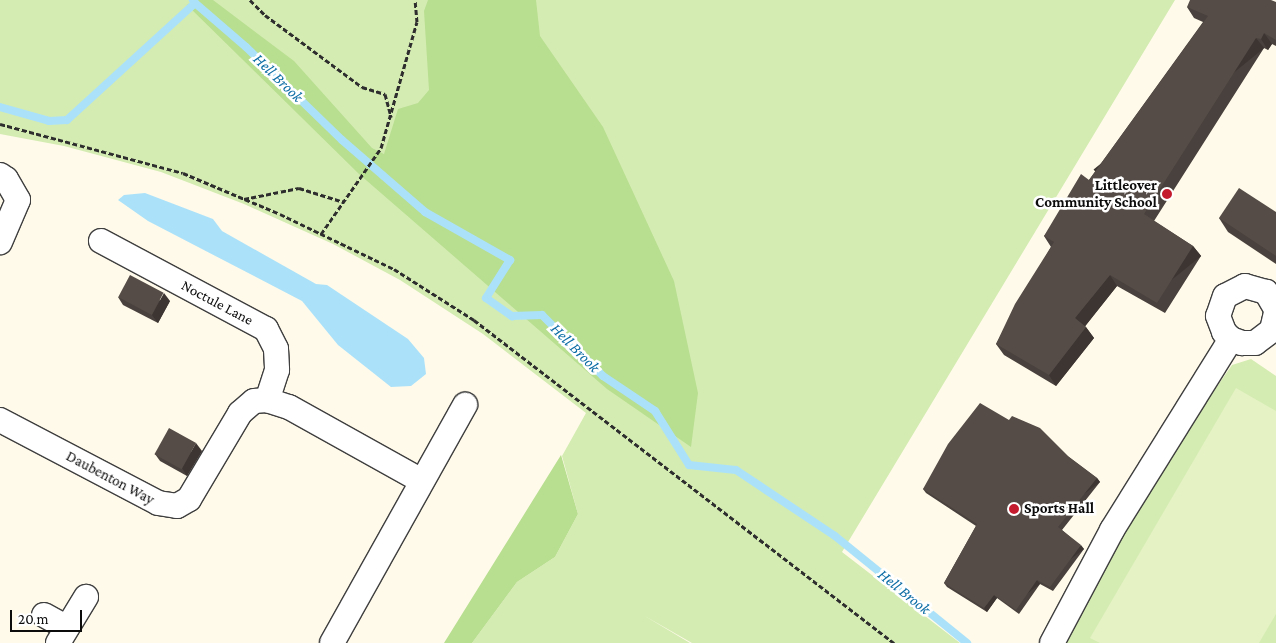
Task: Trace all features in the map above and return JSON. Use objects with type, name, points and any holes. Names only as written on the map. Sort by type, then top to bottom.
[{"type":"street","points":[[0,175],[6,179],[18,200],[0,242]]},
{"type":"street","name":"Noctule Lane","points":[[101,241],[266,328],[276,348],[277,370],[267,400]]},
{"type":"street","points":[[1258,287],[1272,298],[1276,310],[1276,321],[1265,338],[1242,343],[1231,338],[1224,332],[1218,316],[1225,296],[1234,289],[1258,287]]},
{"type":"street","points":[[1052,643],[1112,530],[1231,338]]},
{"type":"street","points":[[267,400],[289,407],[422,482]]},
{"type":"street","name":"Daubenton Way","points":[[0,420],[158,503],[177,506],[189,499],[240,413],[254,401],[267,400]]},
{"type":"street","points":[[332,643],[465,405]]},
{"type":"street","points":[[44,615],[63,636],[86,597]]},
{"type":"path","points":[[250,0],[265,15],[362,88],[384,94],[391,118]]},
{"type":"path","points":[[321,234],[362,174],[378,156],[391,118],[417,22],[415,0]]},
{"type":"path","points":[[0,124],[183,173],[321,234],[394,269],[474,320],[894,643]]},
{"type":"path","points":[[243,200],[299,188],[344,202]]},
{"type":"green space","points":[[0,0],[1175,0],[842,552],[960,643],[692,643],[643,615],[690,643],[472,643],[517,582],[555,557],[578,514],[562,456],[586,413],[483,334],[400,280],[333,244],[244,204],[161,172],[64,146],[0,134]]},
{"type":"green space","points":[[195,0],[213,0],[294,61],[372,148],[384,154],[398,109],[418,103],[429,90],[424,11],[428,0],[536,0],[540,36],[603,127],[674,281],[698,393],[691,447],[607,389],[359,174],[187,5]]},
{"type":"green space","points":[[1251,359],[1276,376],[1276,643],[1058,643],[1162,465],[1232,365]]},
{"type":"green space","points":[[1236,388],[1276,411],[1276,614],[1259,643],[1100,643],[1090,638]]},
{"type":"green space","points":[[561,455],[578,514],[555,557],[517,582],[472,643],[444,643]]},
{"type":"water","points":[[145,193],[213,219],[222,231],[316,284],[327,285],[408,339],[424,358],[426,374],[411,386],[391,387],[338,345],[302,301],[148,221],[118,200],[124,195]]},
{"type":"building","points":[[1190,0],[1271,0],[1276,2],[1276,40],[1264,33],[1261,39],[1256,38],[1144,214],[1193,246],[1157,303],[1110,275],[1075,318],[1086,327],[1049,375],[996,344],[1015,304],[1054,242],[1044,236],[1081,174],[1089,180],[1208,16],[1187,7]]},
{"type":"building","points":[[1239,188],[1276,212],[1276,256],[1219,218]]},
{"type":"building","points":[[130,275],[164,293],[152,315],[118,297]]},
{"type":"building","name":"Sports Hall","points":[[980,403],[1009,420],[1012,416],[1040,428],[1069,457],[1097,478],[1058,527],[1081,545],[1050,587],[1037,580],[1016,610],[994,595],[984,608],[944,583],[977,524],[923,489],[948,444]]},
{"type":"building","points":[[169,428],[196,443],[182,469],[154,454]]},
{"type":"waterway","name":"Hell Brook","points":[[0,107],[49,121],[67,120],[195,3],[193,0]]},
{"type":"waterway","name":"Hell Brook","points":[[195,3],[246,47],[342,140],[425,212],[510,260],[486,298],[512,316],[542,315],[603,376],[655,411],[689,465],[736,470],[835,536],[967,643]]},
{"type":"place","name":"Littleover Community School","points":[[1167,194]]},
{"type":"place","name":"Sports Hall","points":[[1014,509]]}]
